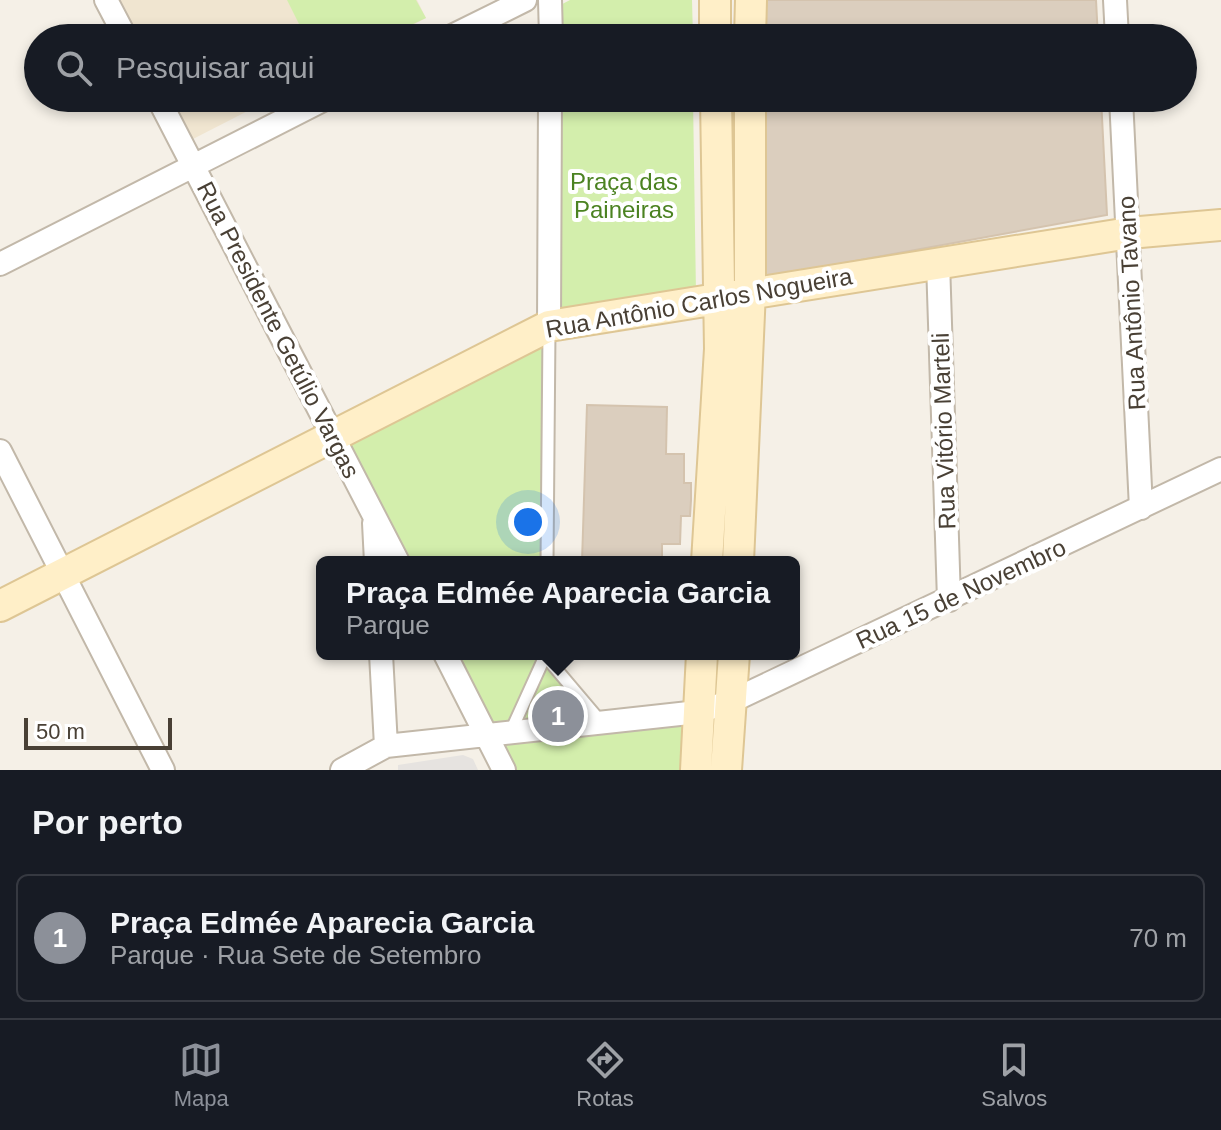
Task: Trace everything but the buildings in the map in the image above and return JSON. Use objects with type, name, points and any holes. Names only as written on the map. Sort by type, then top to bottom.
[{"type":"main road","points":[[715,0],[715,24]]},
{"type":"main road","points":[[750,24],[751,0]]},
{"type":"main road","points":[[707,556],[720,349],[716,112]]},
{"type":"main road","points":[[738,556],[750,291],[750,112]]},
{"type":"main road","name":"Rua Antônio Carlos Nogueira","points":[[0,606],[549,326],[750,291],[1129,233],[1221,225]]},
{"type":"main road","points":[[696,770],[702,660]]},
{"type":"main road","points":[[726,770],[734,660]]},
{"type":"street","points":[[106,0],[119,24]]},
{"type":"street","points":[[476,24],[525,0]]},
{"type":"street","points":[[550,0],[551,24]]},
{"type":"street","points":[[1115,0],[1116,24]]},
{"type":"street","name":"Rua Presidente Getúlio Vargas","points":[[165,112],[395,556]]},
{"type":"street","points":[[0,264],[299,112]]},
{"type":"street","points":[[549,326],[550,112]]},
{"type":"street","name":"Rua Antônio Tavano","points":[[1122,112],[1141,508]]},
{"type":"street","name":"Rua Vitório Marteli","points":[[938,262],[949,600]]},
{"type":"street","points":[[0,451],[163,770]]},
{"type":"street","name":"Rua 15 de Novembro","points":[[386,746],[698,712],[732,701],[1221,469]]},
{"type":"street","points":[[373,514],[376,556]]},
{"type":"street","points":[[342,770],[386,746],[381,660]]},
{"type":"street","points":[[448,660],[504,770]]},
{"type":"lane","points":[[547,556],[549,326]]},
{"type":"lane","points":[[511,731],[544,660]]},
{"type":"lane","points":[[549,660],[601,722]]},
{"type":"shaded area","points":[[120,0],[417,0],[426,18],[415,24],[133,24]]},
{"type":"shaded area","points":[[179,112],[246,112],[193,139]]},
{"type":"shaded area","points":[[463,755],[473,759],[478,770],[398,770],[398,765]]},
{"type":"green space","points":[[287,0],[416,0],[426,18],[413,24],[299,24]]},
{"type":"green space","points":[[570,0],[692,0],[693,24],[551,24],[551,10]]},
{"type":"green space","name":"Praça das Paineiras","points":[[552,112],[693,112],[696,294],[554,319]]},
{"type":"green space","points":[[548,326],[547,556],[395,556],[332,435]]},
{"type":"green space","points":[[449,660],[551,660],[601,720],[697,711],[694,770],[505,770]]},
{"type":"place","name":"Praça Edmée Aparecia Garcia","points":[[558,716]]}]
